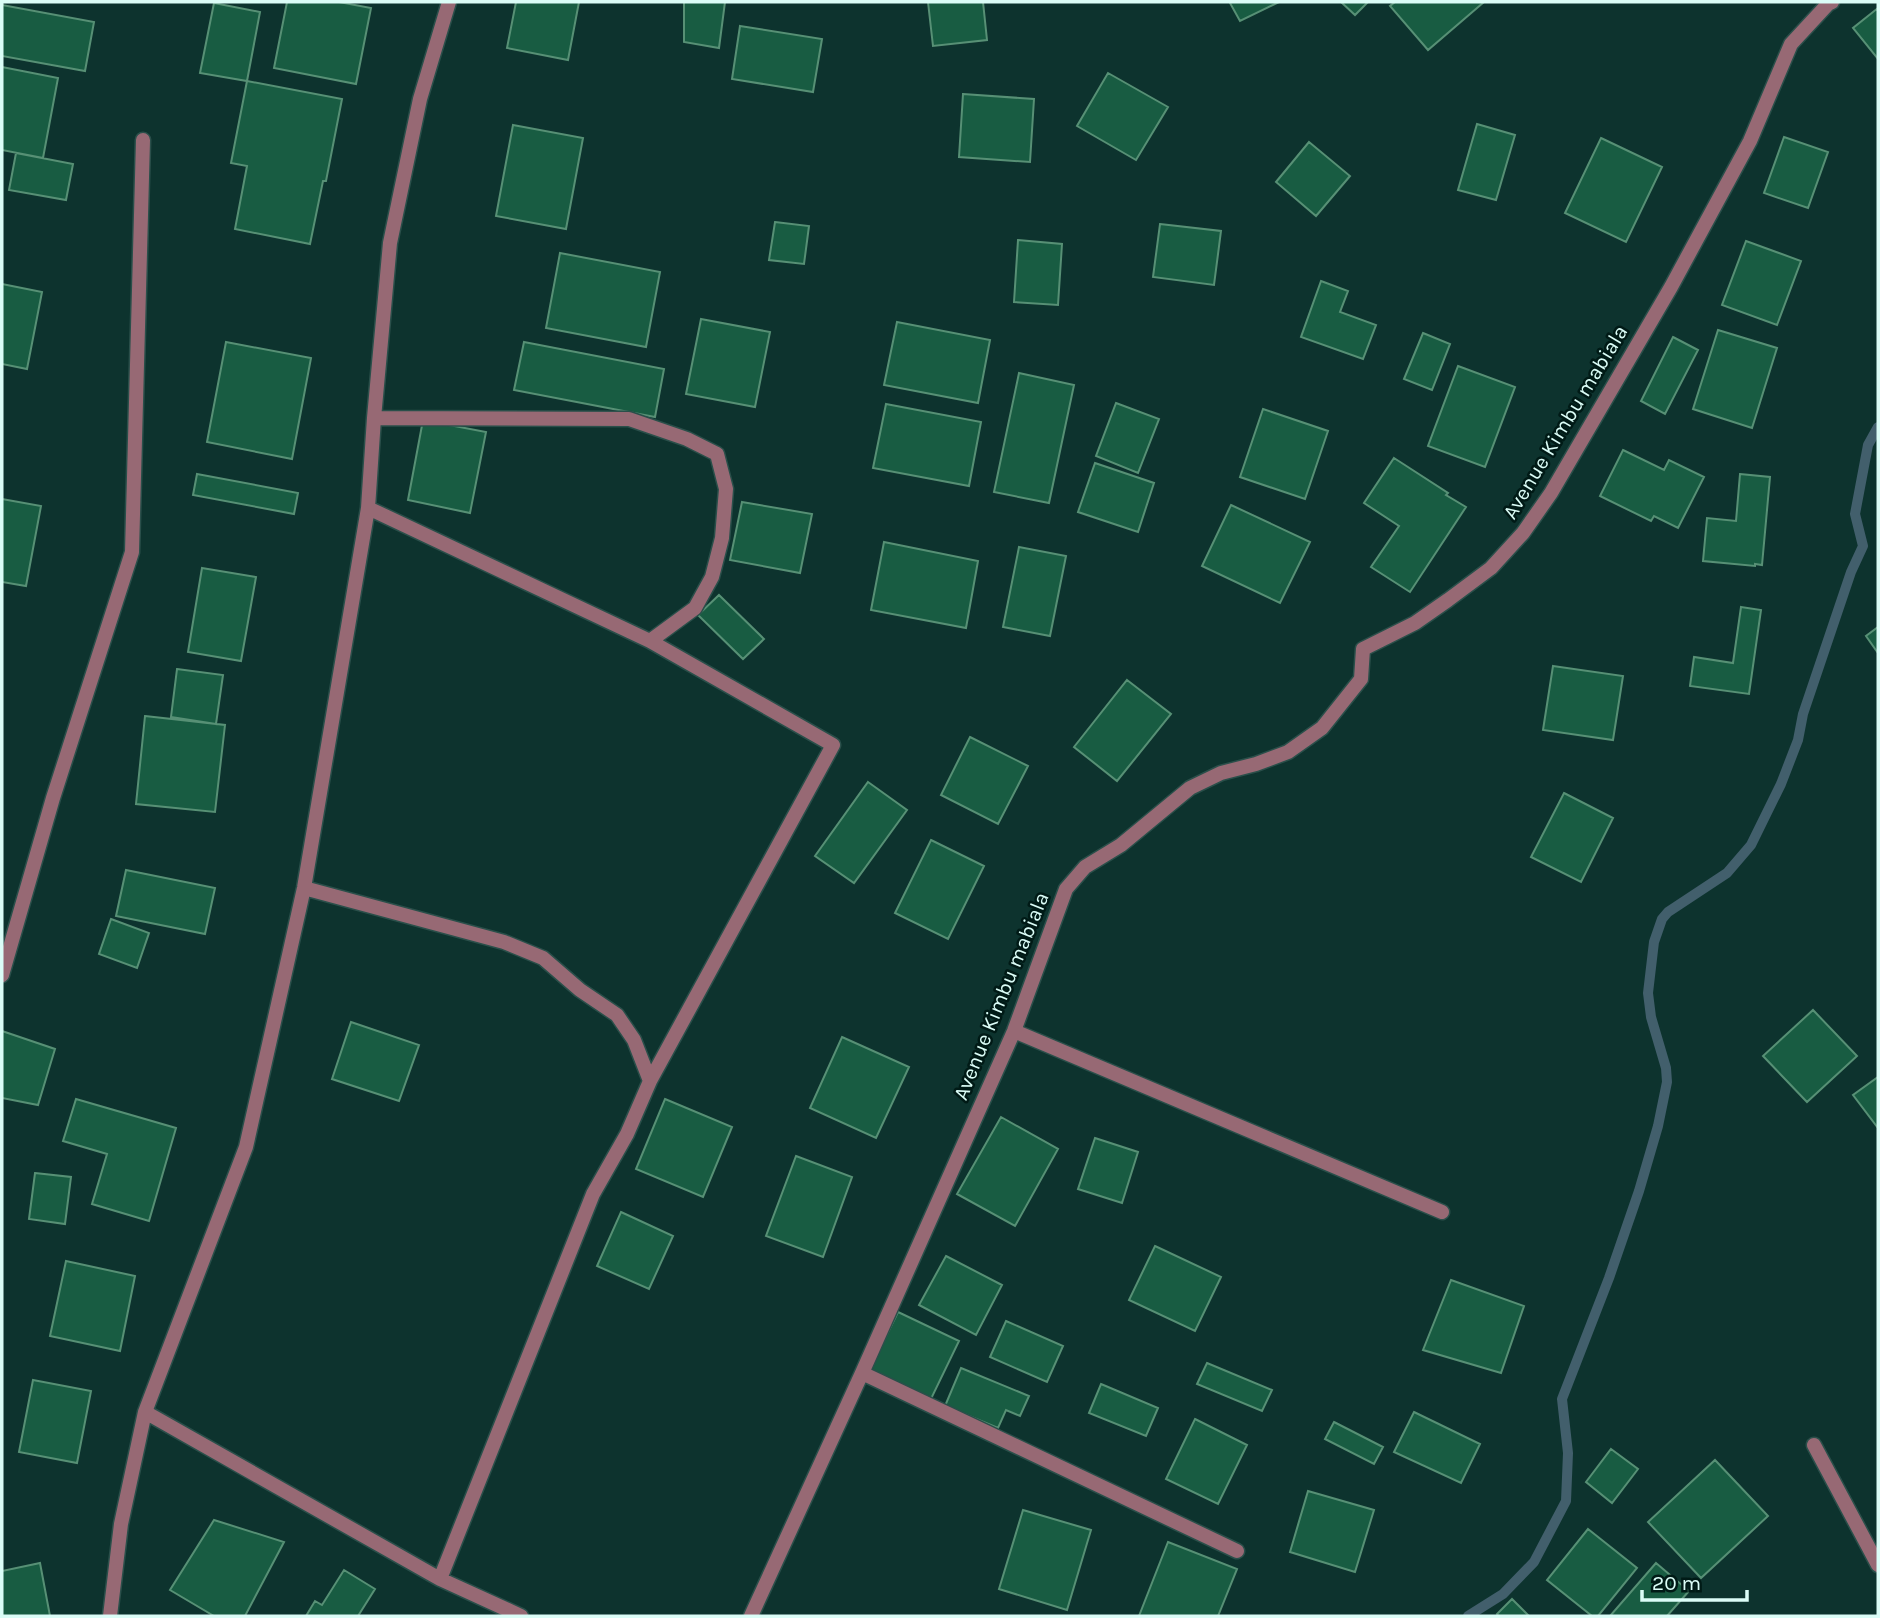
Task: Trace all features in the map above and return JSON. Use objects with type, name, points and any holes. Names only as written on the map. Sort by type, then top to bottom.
[{"type":"street","points":[[110,1616],[121,1524],[145,1412],[246,1147],[304,888],[368,508],[390,243],[420,99],[449,2]]},
{"type":"street","name":"Avenue Kimbu mabiala","points":[[751,1616],[1014,1031],[1066,889],[1085,867],[1121,845],[1191,788],[1221,773],[1288,752],[1322,728],[1361,679],[1363,649],[1415,623],[1491,568],[1523,533],[1551,494],[1751,141],[1791,44],[1832,2]]},
{"type":"street","points":[[2,975],[53,798],[132,552],[144,140]]},
{"type":"street","points":[[374,418],[629,419],[687,439],[717,454],[726,489],[722,538],[712,577],[695,608],[650,641]]},
{"type":"street","points":[[368,508],[542,591],[604,617],[832,745],[650,1081],[627,1134],[593,1194],[440,1579]]},
{"type":"street","points":[[304,888],[504,943],[544,958],[580,990],[617,1015],[634,1040],[650,1081]]},
{"type":"street","points":[[1014,1031],[1442,1212]]},
{"type":"street","points":[[862,1373],[1237,1551]]},
{"type":"street","points":[[145,1412],[440,1579],[522,1616]]},
{"type":"street","points":[[1814,1445],[1878,1565]]},
{"type":"building","points":[[287,2],[339,2],[371,8],[356,84],[274,68]]},
{"type":"building","points":[[516,2],[579,2],[568,60],[507,48]]},
{"type":"building","points":[[684,2],[725,2],[719,48],[684,42]]},
{"type":"building","points":[[928,2],[983,2],[987,40],[933,46]]},
{"type":"building","points":[[1279,2],[1240,21],[1230,3]]},
{"type":"building","points":[[1341,2],[1368,2],[1355,15]]},
{"type":"building","points":[[1395,2],[1484,2],[1428,50],[1390,6]]},
{"type":"building","points":[[214,3],[260,12],[247,81],[200,73]]},
{"type":"building","points":[[2,5],[94,22],[85,71],[2,56]]},
{"type":"building","points":[[1878,8],[1878,59],[1853,28]]},
{"type":"building","points":[[740,26],[822,39],[813,92],[732,79]]},
{"type":"building","points":[[2,67],[58,78],[43,158],[2,150]]},
{"type":"building","points":[[1108,73],[1168,107],[1136,160],[1077,126]]},
{"type":"building","points":[[247,81],[342,99],[310,244],[235,229],[247,166],[231,163]]},
{"type":"building","points":[[963,94],[1034,99],[1030,162],[959,157]]},
{"type":"building","points":[[1477,124],[1515,135],[1496,200],[1458,190]]},
{"type":"building","points":[[513,125],[583,138],[566,229],[496,216]]},
{"type":"building","points":[[1784,137],[1828,152],[1808,208],[1764,193]]},
{"type":"building","points":[[1601,138],[1662,167],[1626,242],[1565,213]]},
{"type":"building","points":[[1309,142],[1350,176],[1316,216],[1276,182]]},
{"type":"building","points":[[16,153],[73,164],[66,200],[9,190]]},
{"type":"building","points":[[775,222],[809,226],[804,264],[769,260]]},
{"type":"building","points":[[1160,224],[1221,231],[1214,285],[1153,277]]},
{"type":"building","points":[[1018,240],[1062,244],[1058,305],[1014,302]]},
{"type":"building","points":[[1746,241],[1801,261],[1777,325],[1722,305]]},
{"type":"building","points":[[560,253],[660,272],[646,347],[546,328]]},
{"type":"building","points":[[1321,281],[1348,291],[1340,312],[1376,325],[1363,359],[1301,337]]},
{"type":"building","points":[[2,284],[42,292],[27,369],[2,364]]},
{"type":"building","points":[[701,319],[770,332],[755,407],[686,394]]},
{"type":"building","points":[[897,322],[990,340],[978,403],[884,385]]},
{"type":"building","points":[[1718,330],[1777,348],[1752,428],[1693,409]]},
{"type":"building","points":[[1423,333],[1450,344],[1432,390],[1404,379]]},
{"type":"building","points":[[1673,337],[1698,350],[1665,414],[1641,401]]},
{"type":"building","points":[[226,342],[311,358],[292,459],[207,442]]},
{"type":"building","points":[[524,342],[664,369],[655,417],[514,390]]},
{"type":"building","points":[[1458,366],[1515,387],[1485,467],[1428,446]]},
{"type":"building","points":[[1019,373],[1074,385],[1049,503],[994,492]]},
{"type":"building","points":[[1116,403],[1159,419],[1138,473],[1096,456]]},
{"type":"building","points":[[886,404],[981,422],[969,486],[873,468]]},
{"type":"building","points":[[1263,409],[1328,431],[1305,499],[1240,477]]},
{"type":"building","points":[[423,420],[486,432],[470,513],[408,500]]},
{"type":"building","points":[[1623,450],[1664,470],[1669,460],[1704,477],[1678,528],[1654,516],[1651,521],[1600,496]]},
{"type":"building","points":[[1394,458],[1466,507],[1410,592],[1371,567],[1399,526],[1364,503]]},
{"type":"building","points":[[1095,463],[1154,483],[1138,532],[1078,512]]},
{"type":"building","points":[[197,474],[298,493],[294,514],[193,495]]},
{"type":"building","points":[[1740,474],[1770,477],[1762,565],[1703,561],[1707,518],[1736,521]]},
{"type":"building","points":[[2,499],[41,506],[26,586],[2,582]]},
{"type":"building","points":[[742,502],[812,514],[800,573],[730,560]]},
{"type":"building","points":[[1231,505],[1310,542],[1280,603],[1202,566]]},
{"type":"building","points":[[884,542],[978,561],[966,628],[871,610]]},
{"type":"building","points":[[1019,547],[1066,556],[1050,636],[1003,627]]},
{"type":"building","points":[[202,568],[256,577],[241,661],[188,652]]},
{"type":"building","points":[[719,595],[764,639],[743,659],[698,615]]},
{"type":"building","points":[[1741,607],[1761,610],[1749,694],[1690,686],[1694,657],[1733,663]]},
{"type":"building","points":[[1878,627],[1878,653],[1866,636]]},
{"type":"building","points":[[1553,666],[1623,676],[1613,740],[1543,730]]},
{"type":"building","points":[[177,669],[223,675],[216,724],[171,717]]},
{"type":"building","points":[[1127,680],[1171,714],[1117,781],[1074,747]]},
{"type":"building","points":[[145,716],[225,725],[215,812],[136,804]]},
{"type":"building","points":[[970,737],[1028,766],[998,824],[941,795]]},
{"type":"building","points":[[868,782],[907,810],[854,883],[815,856]]},
{"type":"building","points":[[1564,793],[1613,818],[1581,882],[1531,857]]},
{"type":"building","points":[[931,840],[984,866],[948,939],[895,913]]},
{"type":"building","points":[[126,870],[215,888],[205,934],[116,916]]},
{"type":"building","points":[[111,919],[149,933],[137,968],[99,954]]},
{"type":"building","points":[[1813,1010],[1857,1056],[1807,1102],[1763,1056]]},
{"type":"building","points":[[351,1022],[419,1045],[399,1101],[332,1079]]},
{"type":"building","points":[[2,1031],[55,1049],[38,1105],[2,1098]]},
{"type":"building","points":[[842,1037],[909,1067],[876,1138],[810,1108]]},
{"type":"building","points":[[1878,1077],[1878,1128],[1853,1095]]},
{"type":"building","points":[[76,1099],[176,1128],[149,1221],[92,1204],[107,1154],[63,1141]]},
{"type":"building","points":[[665,1099],[732,1127],[703,1197],[636,1169]]},
{"type":"building","points":[[1001,1117],[1058,1149],[1015,1226],[957,1194]]},
{"type":"building","points":[[1095,1138],[1138,1152],[1122,1203],[1078,1189]]},
{"type":"building","points":[[796,1156],[852,1177],[823,1257],[766,1236]]},
{"type":"building","points":[[35,1173],[71,1177],[65,1224],[29,1219]]},
{"type":"building","points":[[621,1212],[673,1236],[649,1289],[597,1266]]},
{"type":"building","points":[[1155,1246],[1221,1277],[1195,1331],[1129,1300]]},
{"type":"building","points":[[946,1256],[1002,1285],[976,1335],[919,1305]]},
{"type":"building","points":[[66,1261],[135,1276],[120,1351],[50,1336]]},
{"type":"building","points":[[1451,1280],[1524,1306],[1501,1373],[1423,1350]]},
{"type":"building","points":[[898,1312],[959,1341],[929,1403],[868,1373]]},
{"type":"building","points":[[1006,1321],[1063,1346],[1047,1382],[990,1357]]},
{"type":"building","points":[[1207,1363],[1272,1390],[1262,1411],[1197,1384]]},
{"type":"building","points":[[961,1368],[1029,1396],[1020,1416],[1006,1410],[998,1428],[945,1406]]},
{"type":"building","points":[[33,1380],[91,1391],[77,1463],[19,1452]]},
{"type":"building","points":[[1101,1384],[1158,1408],[1146,1436],[1089,1413]]},
{"type":"building","points":[[1414,1412],[1480,1444],[1461,1483],[1394,1452]]},
{"type":"building","points":[[1195,1419],[1247,1445],[1218,1504],[1166,1479]]},
{"type":"building","points":[[1334,1422],[1383,1447],[1374,1464],[1325,1439]]},
{"type":"building","points":[[1611,1449],[1638,1469],[1612,1503],[1586,1482]]},
{"type":"building","points":[[1715,1460],[1768,1516],[1701,1578],[1648,1522]]},
{"type":"building","points":[[1308,1491],[1374,1510],[1355,1572],[1290,1552]]},
{"type":"building","points":[[1023,1510],[1091,1530],[1067,1610],[999,1589]]},
{"type":"building","points":[[214,1520],[284,1542],[245,1616],[214,1616],[170,1590]]},
{"type":"building","points":[[1588,1529],[1637,1568],[1598,1616],[1592,1616],[1547,1580]]},
{"type":"building","points":[[1168,1542],[1237,1569],[1218,1616],[1139,1616]]},
{"type":"building","points":[[40,1563],[50,1616],[2,1616],[2,1571]]},
{"type":"building","points":[[1656,1563],[1689,1591],[1667,1616],[1610,1616]]},
{"type":"building","points":[[344,1570],[375,1589],[358,1616],[306,1616],[315,1601],[322,1605]]},
{"type":"building","points":[[1512,1599],[1529,1616],[1497,1614]]},
{"type":"waterway","points":[[1468,1616],[1503,1594],[1534,1562],[1566,1501],[1568,1453],[1562,1399],[1639,1191],[1658,1126],[1667,1082],[1648,993],[1654,942],[1662,919],[1668,912],[1727,873],[1751,845],[1781,784],[1798,740],[1803,714],[1851,572],[1863,546],[1855,514],[1868,445],[1878,427]]}]
